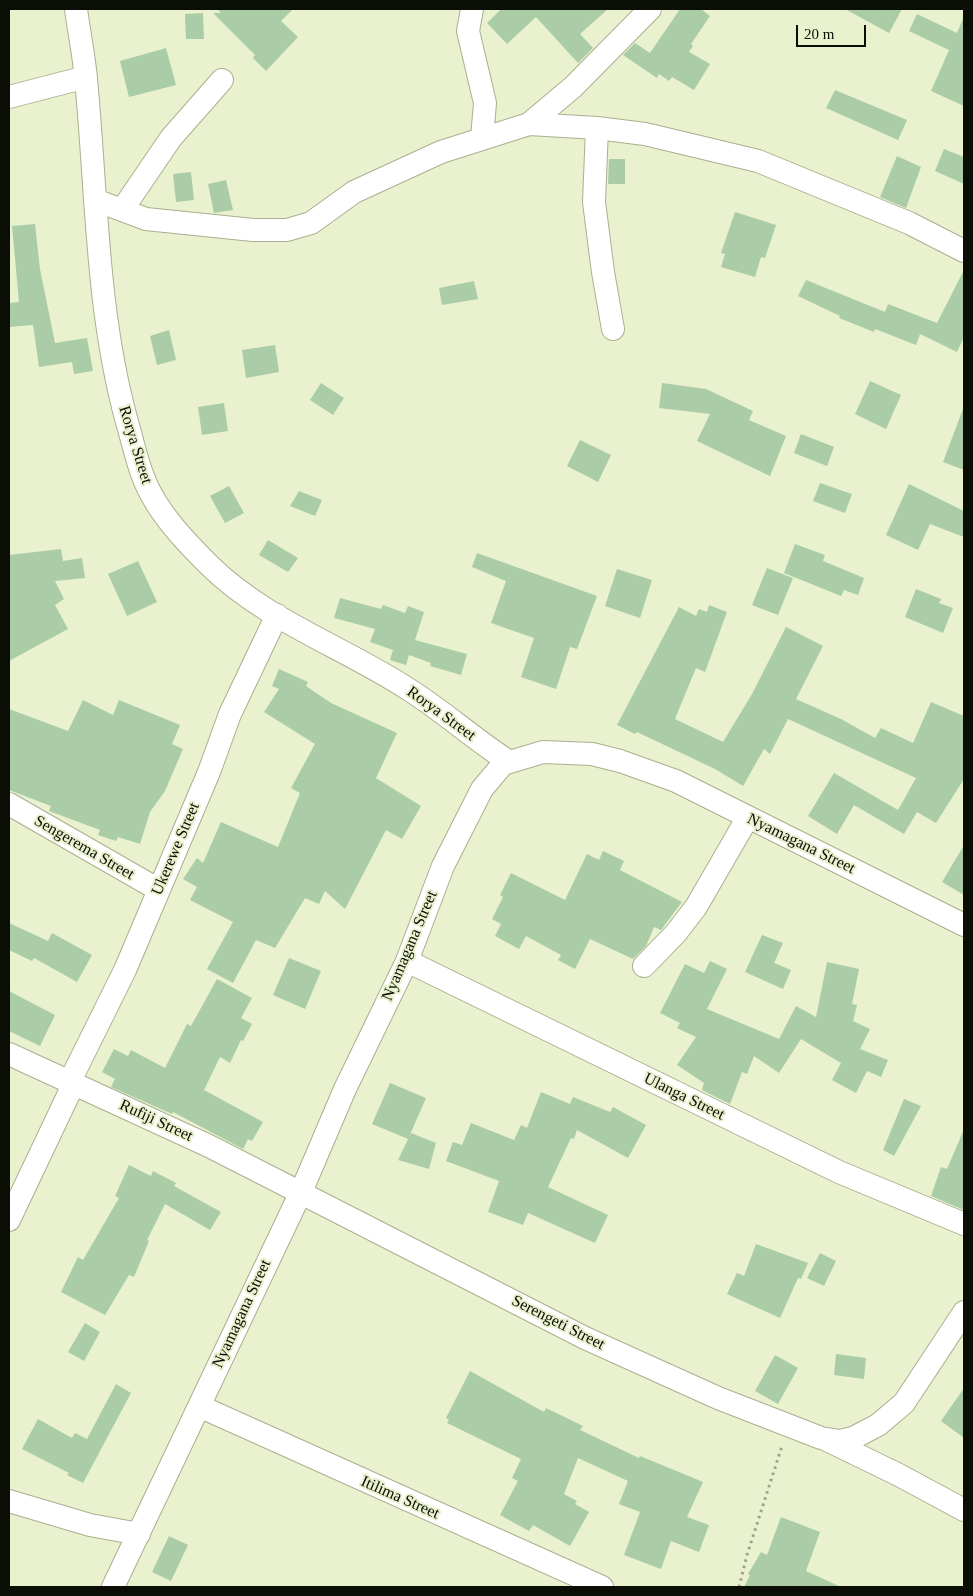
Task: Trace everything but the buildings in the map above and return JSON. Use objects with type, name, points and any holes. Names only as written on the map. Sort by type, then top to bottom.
[{"type":"street","name":"Rorya Street","points":[[76,9],[86,77],[108,336],[123,406],[139,466],[151,494],[178,532],[209,565],[256,603],[409,689],[478,741],[508,760]]},
{"type":"street","points":[[472,9],[468,30],[486,103],[482,138]]},
{"type":"street","points":[[529,124],[572,88],[650,9]]},
{"type":"street","points":[[9,97],[86,77]]},
{"type":"street","points":[[122,210],[171,138],[222,80]]},
{"type":"street","points":[[95,200],[146,219],[253,230],[287,230],[311,223],[354,192],[441,152],[529,124],[597,128],[645,134],[758,161],[909,223],[964,251]]},
{"type":"street","points":[[597,128],[594,202],[613,329]]},
{"type":"street","name":"Ukerewe Street","points":[[9,1220],[125,970],[209,772],[230,714],[276,615]]},
{"type":"street","name":"Nyamagana Street","points":[[113,1587],[140,1534],[301,1192],[345,1089],[407,961],[443,866],[472,809],[495,771],[508,760],[542,752],[592,754],[676,781],[964,925]]},
{"type":"street","name":"Sengerema Street","points":[[9,804],[158,890]]},
{"type":"street","points":[[644,966],[676,933],[696,907],[748,817]]},
{"type":"street","name":"Ulanga Street","points":[[407,961],[838,1172],[964,1224]]},
{"type":"street","name":"Rufiji Street","points":[[9,1054],[210,1146],[301,1192]]},
{"type":"street","name":"Serengeti Street","points":[[301,1192],[585,1338],[789,1427],[822,1438],[899,1475],[964,1510]]},
{"type":"street","name":"Serengeti Street","points":[[822,1438],[840,1441],[853,1438],[878,1425],[904,1402],[964,1312]]},
{"type":"street","name":"Itilima Street","points":[[199,1406],[602,1587]]},
{"type":"street","points":[[9,1501],[90,1525],[140,1534]]},
{"type":"path","points":[[740,1587],[770,1482],[789,1427]]}]
